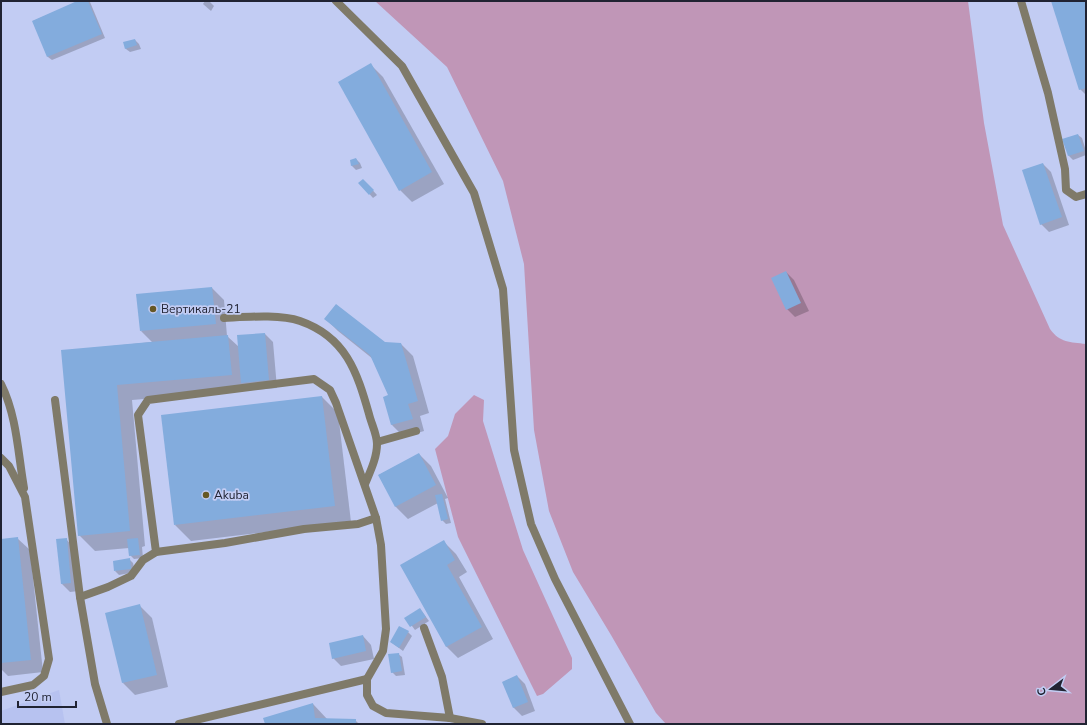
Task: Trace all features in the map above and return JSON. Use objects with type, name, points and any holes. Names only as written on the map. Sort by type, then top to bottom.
[{"type":"lane","points":[[336,1],[402,66],[474,193],[503,290],[514,450],[531,524],[554,579],[630,724]]},
{"type":"lane","points":[[1021,1],[1048,93],[1065,169],[1066,190],[1076,197],[1086,194]]},
{"type":"lane","points":[[224,318],[271,317],[299,321],[332,338],[349,359],[362,389],[377,442],[374,459],[365,484]]},
{"type":"lane","points":[[156,552],[138,415],[148,400],[314,379],[330,390],[365,484],[376,518],[381,545],[386,629],[383,651],[367,679],[366,695],[373,706],[386,713],[450,718],[482,724]]},
{"type":"lane","points":[[1,384],[8,398],[14,425],[49,659],[44,676],[33,685],[1,692]]},
{"type":"lane","points":[[55,400],[80,597],[95,684],[107,724]]},
{"type":"lane","points":[[377,442],[416,431]]},
{"type":"lane","points":[[1,458],[10,466],[25,497]]},
{"type":"lane","points":[[80,597],[108,587],[131,576],[143,560],[156,552],[225,543],[304,529],[358,524],[376,518]]},
{"type":"lane","points":[[424,628],[442,677],[450,718]]},
{"type":"lane","points":[[179,724],[367,679]]},
{"type":"shaded area","points":[[375,1],[968,1],[984,123],[1003,225],[1050,329],[1058,337],[1066,341],[1086,344],[1086,724],[666,724],[656,713],[573,572],[549,511],[534,430],[524,264],[503,181],[447,67]]},
{"type":"shaded area","points":[[474,395],[484,400],[483,421],[523,550],[572,658],[572,669],[543,694],[537,696],[458,537],[435,449],[448,436],[455,414]]},
{"type":"shaded area","points":[[59,690],[65,724],[1,724],[1,711]]},
{"type":"building","points":[[77,1],[88,1],[102,34],[47,57],[32,21]]},
{"type":"building","points":[[1051,1],[1086,1],[1086,88],[1079,90]]},
{"type":"building","points":[[135,39],[137,45],[125,49],[123,42]]},
{"type":"building","points":[[371,63],[432,172],[399,191],[338,82]]},
{"type":"building","points":[[1078,134],[1084,151],[1068,156],[1062,139]]},
{"type":"building","points":[[356,158],[359,164],[351,166],[350,160]]},
{"type":"building","points":[[1043,163],[1062,217],[1040,225],[1022,170]]},
{"type":"building","points":[[363,179],[374,190],[369,195],[358,183]]},
{"type":"building","points":[[786,271],[801,303],[786,310],[771,278]]},
{"type":"building","points":[[212,287],[216,324],[140,331],[136,294]]},
{"type":"building","points":[[336,304],[385,342],[401,343],[418,401],[408,404],[413,419],[391,425],[383,397],[388,395],[370,355],[324,319]]},
{"type":"building","points":[[265,333],[269,380],[241,383],[237,335]]},
{"type":"building","points":[[228,335],[232,375],[117,385],[130,531],[78,536],[61,350]]},
{"type":"building","points":[[322,396],[335,506],[174,525],[161,415]]},
{"type":"building","points":[[419,453],[436,485],[395,507],[378,475]]},
{"type":"building","points":[[442,494],[448,519],[441,521],[435,495]]},
{"type":"building","points":[[18,537],[31,660],[1,663],[1,539]]},
{"type":"building","points":[[67,538],[71,583],[61,584],[56,539]]},
{"type":"building","points":[[138,538],[140,555],[129,556],[127,539]]},
{"type":"building","points":[[444,540],[455,560],[447,565],[482,627],[446,647],[400,565]]},
{"type":"building","points":[[130,558],[131,569],[114,571],[113,561]]},
{"type":"building","points":[[140,604],[157,675],[122,683],[105,613]]},
{"type":"building","points":[[420,608],[426,617],[410,627],[404,618]]},
{"type":"building","points":[[399,626],[409,631],[399,648],[390,642]]},
{"type":"building","points":[[363,635],[366,651],[332,659],[329,643]]},
{"type":"building","points":[[399,653],[402,671],[391,673],[388,654]]},
{"type":"building","points":[[517,675],[528,702],[513,708],[502,682]]},
{"type":"building","points":[[313,703],[315,718],[356,719],[356,724],[265,724],[263,718]]},
{"type":"place","name":"Вертикаль-21","points":[[153,309]]},
{"type":"place","name":"Akuba","points":[[206,495]]}]
